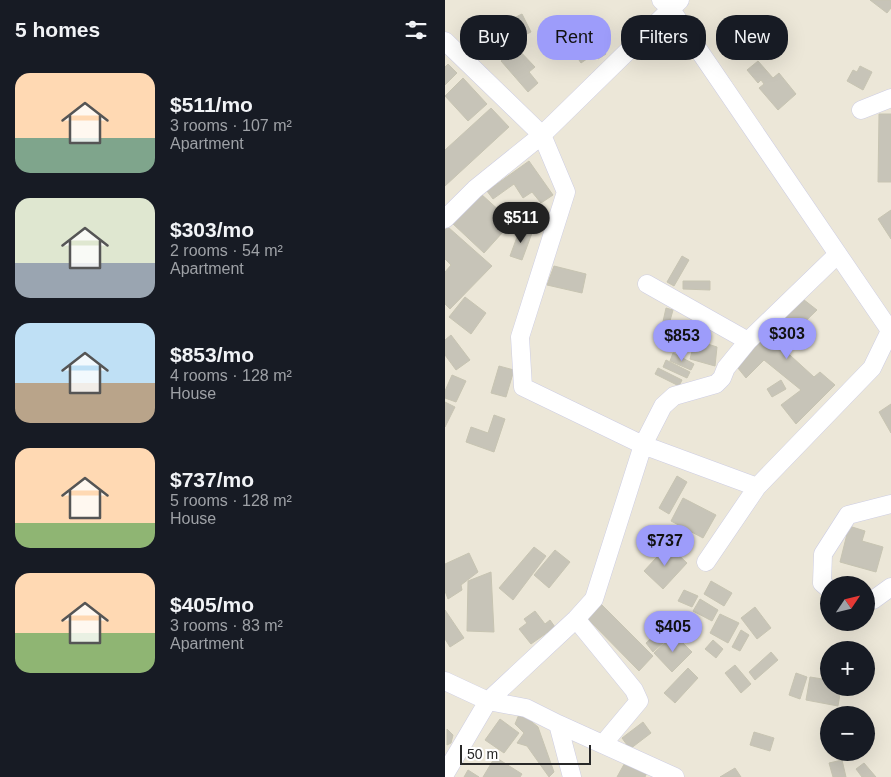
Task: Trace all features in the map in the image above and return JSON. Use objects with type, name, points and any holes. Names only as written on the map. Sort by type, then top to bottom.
[{"type":"street","points":[[445,219],[475,189],[542,135],[670,3],[891,333],[872,368],[757,487],[707,562]]},
{"type":"street","points":[[445,41],[542,135],[566,192],[520,337],[523,387],[643,445],[757,487]]},
{"type":"street","points":[[861,110],[891,98]]},
{"type":"street","points":[[445,774],[487,701],[576,619],[594,599],[643,445],[663,406],[674,396],[716,384],[747,341],[838,254]]},
{"type":"street","points":[[647,284],[747,341]]},
{"type":"street","points":[[822,576],[823,554],[848,516],[891,504]]},
{"type":"street","points":[[875,599],[891,587]]},
{"type":"street","points":[[576,619],[634,690],[639,701],[603,744]]},
{"type":"street","points":[[445,681],[487,701],[526,708],[675,777]]},
{"type":"street","points":[[558,724],[572,777]]},
{"type":"building","points":[[870,0],[891,0],[891,8],[887,13]]},
{"type":"building","points":[[527,24],[531,32],[527,34]]},
{"type":"building","points":[[527,59],[535,67],[529,72],[538,83],[528,92],[501,61]]},
{"type":"building","points":[[758,61],[773,78],[779,73],[796,94],[778,110],[759,88],[764,84],[761,80],[758,83],[747,70]]},
{"type":"building","points":[[448,64],[457,73],[445,85],[445,67]]},
{"type":"building","points":[[860,66],[872,72],[863,90],[847,81],[853,70],[857,72]]},
{"type":"building","points":[[463,78],[487,104],[468,121],[445,96]]},
{"type":"building","points":[[491,108],[509,127],[445,186],[445,150]]},
{"type":"building","points":[[879,114],[891,114],[891,182],[878,182]]},
{"type":"building","points":[[529,161],[553,195],[541,203],[532,192],[523,198],[514,184],[493,199],[487,191]]},
{"type":"building","points":[[481,194],[512,222],[484,253],[452,223]]},
{"type":"building","points":[[528,203],[540,207],[532,230],[521,226]]},
{"type":"building","points":[[891,210],[891,239],[878,219]]},
{"type":"building","points":[[448,227],[492,266],[450,309],[445,304],[445,272],[451,265],[445,259],[445,230]]},
{"type":"building","points":[[520,229],[532,233],[522,260],[510,256]]},
{"type":"building","points":[[682,256],[689,260],[674,286],[667,282]]},
{"type":"building","points":[[554,266],[586,274],[582,293],[547,285]]},
{"type":"building","points":[[683,281],[710,281],[710,290],[683,289]]},
{"type":"building","points":[[799,296],[817,310],[780,346],[814,377],[820,372],[835,385],[796,424],[781,405],[801,390],[764,360],[746,378],[733,362]]},
{"type":"building","points":[[465,297],[486,313],[471,334],[449,317]]},
{"type":"building","points":[[666,308],[673,310],[668,328],[662,326]]},
{"type":"building","points":[[451,335],[470,360],[456,370],[445,355],[445,340]]},
{"type":"building","points":[[695,340],[717,347],[715,366],[690,359]]},
{"type":"building","points":[[673,353],[694,364],[691,370],[670,361]]},
{"type":"building","points":[[666,360],[690,372],[687,378],[663,367]]},
{"type":"building","points":[[499,366],[514,370],[506,397],[491,393]]},
{"type":"building","points":[[658,368],[682,380],[679,386],[655,374]]},
{"type":"building","points":[[452,375],[466,381],[456,402],[445,398],[445,391]]},
{"type":"building","points":[[781,380],[786,389],[772,397],[767,389]]},
{"type":"building","points":[[445,402],[455,407],[445,427]]},
{"type":"building","points":[[891,404],[891,433],[879,412]]},
{"type":"building","points":[[494,415],[505,419],[494,452],[466,442],[471,427],[488,433]]},
{"type":"building","points":[[677,476],[687,482],[669,514],[659,508]]},
{"type":"building","points":[[683,498],[716,515],[703,538],[671,521]]},
{"type":"building","points":[[849,526],[865,531],[862,541],[883,547],[876,572],[840,562]]},
{"type":"building","points":[[668,545],[687,563],[663,589],[644,571]]},
{"type":"building","points":[[534,547],[546,556],[513,600],[499,588]]},
{"type":"building","points":[[555,550],[570,562],[549,588],[534,575]]},
{"type":"building","points":[[469,553],[478,572],[461,585],[462,590],[448,599],[445,591],[445,564]]},
{"type":"building","points":[[491,572],[494,632],[467,631],[468,581]]},
{"type":"building","points":[[711,581],[732,593],[724,606],[704,594]]},
{"type":"building","points":[[684,590],[698,596],[692,607],[678,601]]},
{"type":"building","points":[[700,599],[718,610],[712,621],[693,611]]},
{"type":"building","points":[[599,602],[653,656],[639,671],[585,616]]},
{"type":"building","points":[[755,607],[771,628],[757,639],[741,618]]},
{"type":"building","points":[[445,610],[464,638],[450,647],[445,639]]},
{"type":"building","points":[[535,611],[545,624],[550,620],[555,627],[531,644],[519,629],[527,623],[524,619]]},
{"type":"building","points":[[720,614],[739,623],[728,643],[710,633]]},
{"type":"building","points":[[741,630],[749,635],[740,651],[732,647]]},
{"type":"building","points":[[656,634],[663,643],[653,652],[646,643]]},
{"type":"building","points":[[674,634],[692,652],[672,672],[654,653]]},
{"type":"building","points":[[713,640],[723,649],[716,658],[705,649]]},
{"type":"building","points":[[771,652],[778,660],[755,680],[749,672]]},
{"type":"building","points":[[735,665],[751,684],[741,693],[725,673]]},
{"type":"building","points":[[688,668],[698,678],[675,703],[664,693]]},
{"type":"building","points":[[796,673],[807,677],[800,699],[789,695]]},
{"type":"building","points":[[810,677],[820,679],[820,696],[840,696],[838,706],[806,700]]},
{"type":"building","points":[[520,712],[538,727],[554,772],[549,777],[527,746],[517,743],[524,733],[515,724]]},
{"type":"building","points":[[500,719],[519,733],[504,753],[485,740]]},
{"type":"building","points":[[643,722],[651,733],[630,749],[622,738]]},
{"type":"building","points":[[447,729],[453,735],[451,743],[447,745]]},
{"type":"building","points":[[754,732],[774,738],[770,751],[750,745]]},
{"type":"building","points":[[495,757],[522,774],[520,777],[483,777]]},
{"type":"building","points":[[627,759],[648,770],[645,777],[617,777]]},
{"type":"building","points":[[842,761],[846,777],[833,777],[829,763]]},
{"type":"building","points":[[864,763],[876,777],[862,777],[856,769]]},
{"type":"building","points":[[735,768],[741,777],[720,777]]},
{"type":"building","points":[[468,770],[479,777],[464,777]]}]
